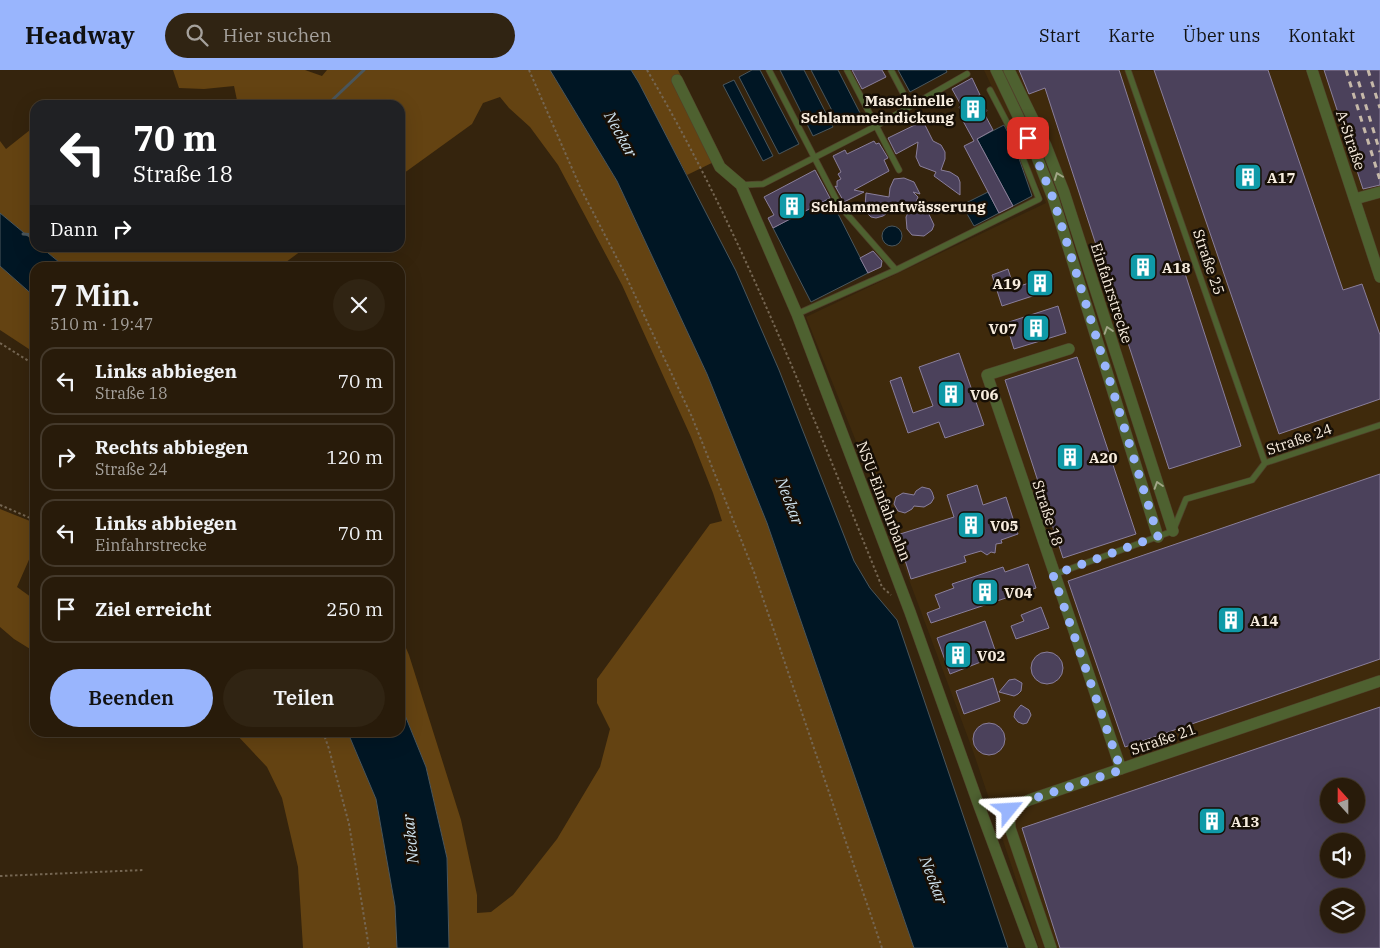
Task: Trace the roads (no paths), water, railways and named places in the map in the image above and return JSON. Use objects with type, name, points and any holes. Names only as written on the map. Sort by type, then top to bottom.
[{"type":"street","name":"Einfahrstrecke","points":[[996,70],[1035,152],[1053,198],[1158,536]]},
{"type":"street","name":"Einfahrstrecke","points":[[1009,70],[1046,146],[1064,192],[1173,531]]},
{"type":"street","name":"A-Straße","points":[[1312,70],[1380,277]]},
{"type":"street","name":"NSU-Einfahrbahn","points":[[676,80],[720,166],[741,185],[797,314],[907,603],[1032,948]]},
{"type":"street","points":[[1355,199],[1380,192]]},
{"type":"street","name":"Straße 18","points":[[1068,349],[987,375],[1053,575],[1121,770]]},
{"type":"street","name":"Straße 21","points":[[1050,948],[1010,828],[1009,810],[1029,800],[1380,681]]},
{"type":"lane","points":[[769,70],[839,205],[896,270]]},
{"type":"lane","points":[[847,70],[899,170]]},
{"type":"lane","points":[[891,70],[910,106]]},
{"type":"lane","name":"Straße 25","points":[[1128,70],[1265,463]]},
{"type":"lane","points":[[741,185],[763,184],[876,126],[967,74]]},
{"type":"lane","points":[[797,314],[896,270],[1039,199],[1014,136],[990,90]]},
{"type":"lane","name":"Straße 24","points":[[1173,531],[1186,499],[1252,480],[1265,463],[1380,425]]},
{"type":"lane","points":[[1053,575],[1173,531]]},
{"type":"water","name":"Neckar","points":[[550,70],[631,70],[639,83],[736,271],[779,370],[854,561],[870,588],[897,620],[1008,948],[914,948],[767,523],[707,374],[617,181]]},
{"type":"water","points":[[752,70],[760,70],[799,144],[779,154],[739,77]]},
{"type":"water","points":[[780,70],[804,70],[833,127],[813,136]]},
{"type":"water","points":[[811,70],[838,70],[860,113],[839,124]]},
{"type":"water","points":[[898,70],[946,70],[947,72],[910,92]]},
{"type":"water","points":[[734,80],[773,156],[763,161],[723,85]]},
{"type":"water","points":[[1004,125],[1014,144],[1032,196],[1013,206],[977,139]]},
{"type":"water","points":[[988,192],[999,213],[974,226],[962,205]]},
{"type":"water","points":[[830,198],[868,273],[811,302],[773,228]]},
{"type":"water","points":[[0,213],[30,238],[30,252],[47,252],[59,262],[30,262],[30,293],[0,266]]},
{"type":"water","points":[[892,226],[899,229],[902,236],[899,243],[892,246],[885,243],[882,236],[885,229]]},
{"type":"water","name":"Neckar","points":[[405,715],[426,767],[447,858],[449,948],[397,948],[395,906],[376,799],[350,737],[405,737]]},
{"type":"waterway","points":[[332,100],[364,70]]},
{"type":"waterway","points":[[23,234],[30,235]]},
{"type":"railway","points":[[1346,70],[1380,180]]},
{"type":"railway","points":[[1355,70],[1380,152]]},
{"type":"railway","points":[[1368,70],[1380,108]]},
{"type":"place","name":"Maschinelle Schlammeindickung","points":[[973,109]]},
{"type":"place","name":"A17","points":[[1248,177]]},
{"type":"place","name":"Schlammentwässerung","points":[[792,206]]},
{"type":"place","name":"A18","points":[[1143,267]]},
{"type":"place","name":"A19","points":[[1040,283]]},
{"type":"place","name":"V07","points":[[1036,328]]},
{"type":"place","name":"V06","points":[[951,394]]},
{"type":"place","name":"A20","points":[[1070,457]]},
{"type":"place","name":"V05","points":[[971,525]]},
{"type":"place","name":"V04","points":[[985,592]]},
{"type":"place","name":"A14","points":[[1231,620]]},
{"type":"place","name":"V02","points":[[958,655]]},
{"type":"place","name":"A13","points":[[1212,821]]}]
